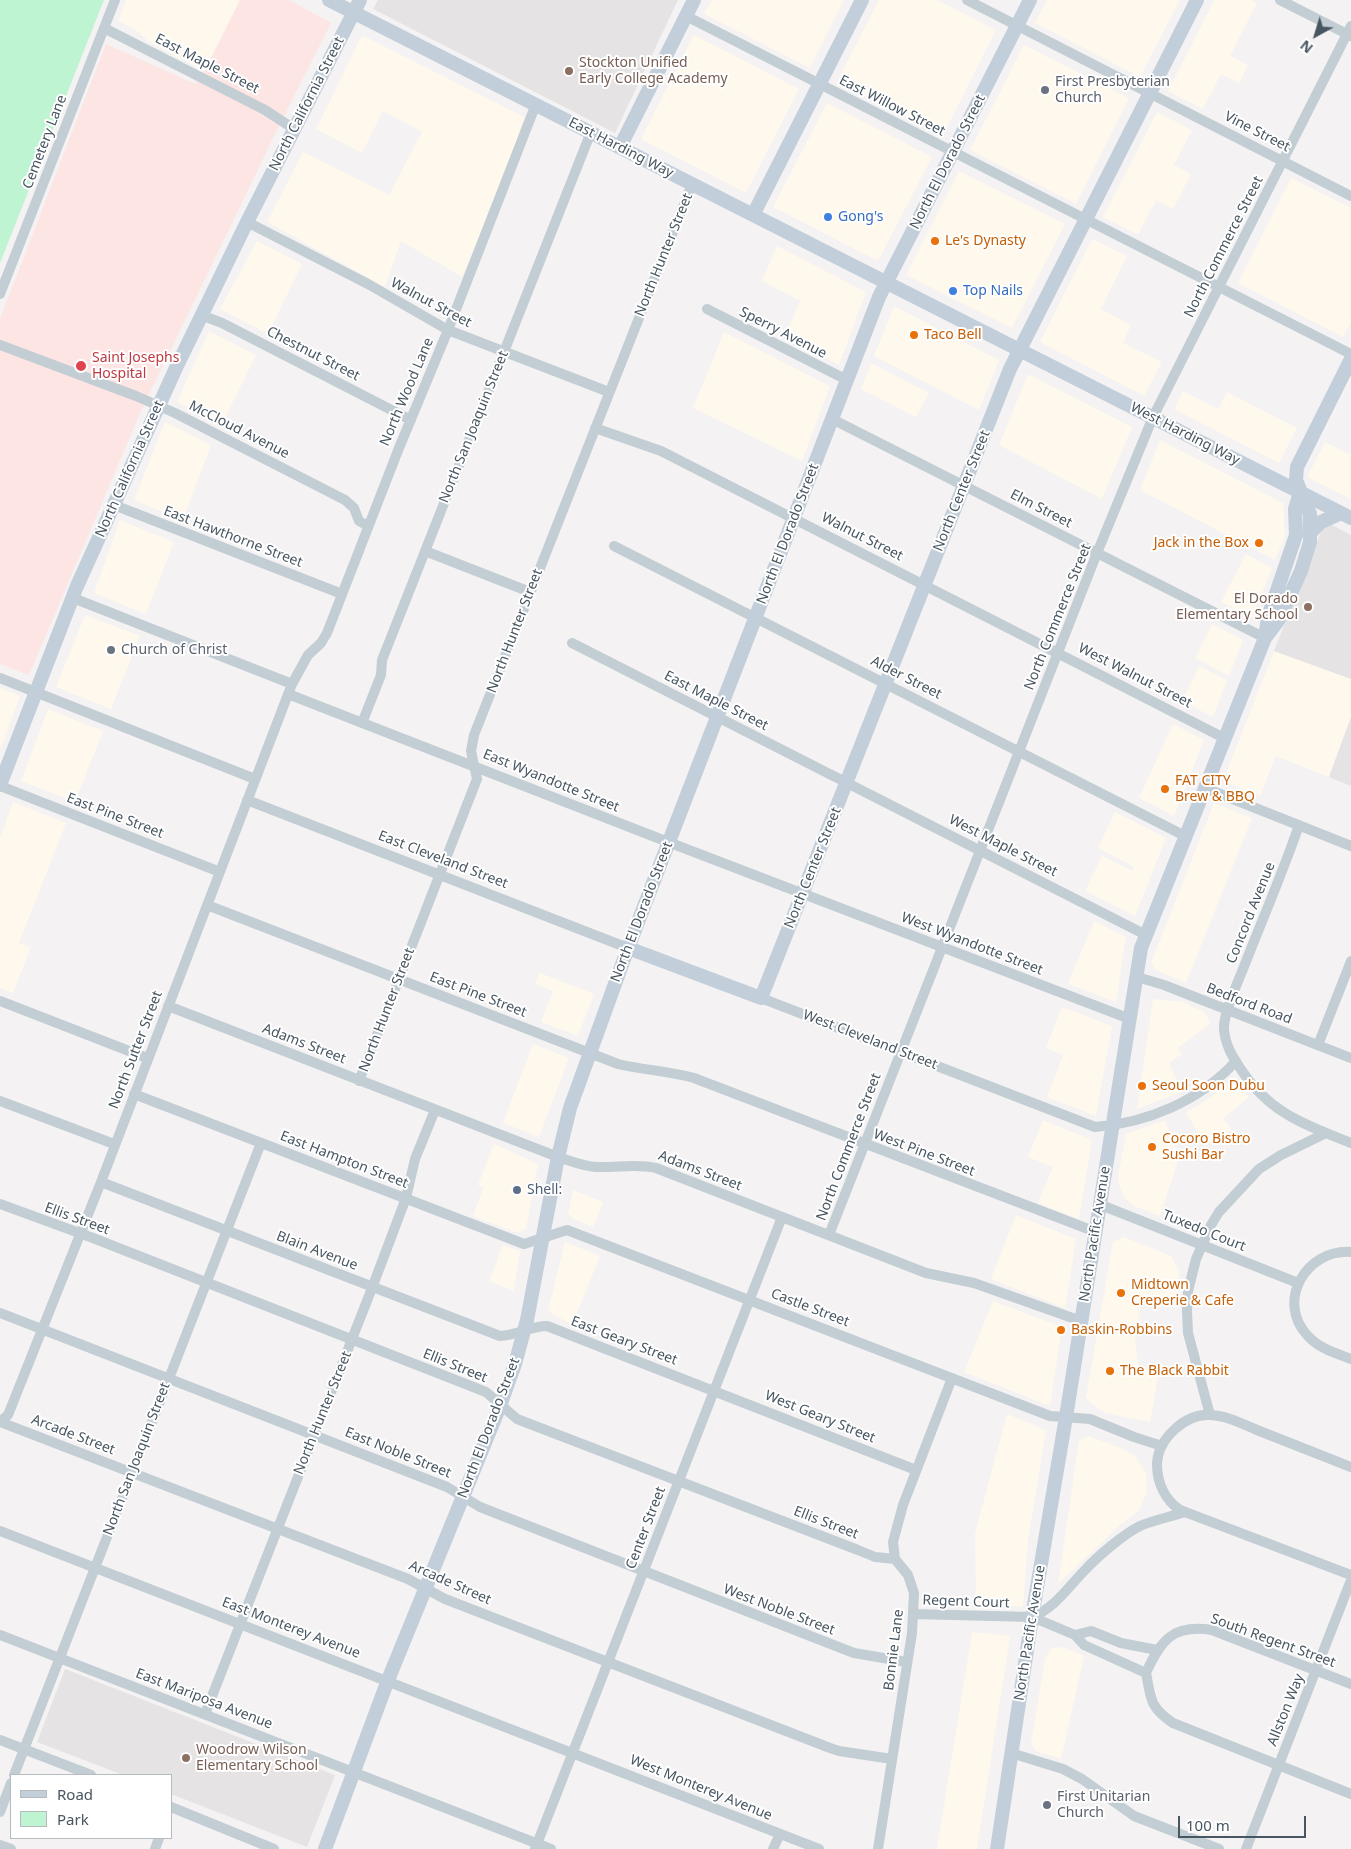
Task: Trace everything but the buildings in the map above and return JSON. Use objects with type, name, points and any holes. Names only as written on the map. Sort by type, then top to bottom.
[{"type":"street","name":"Cemetery Lane","points":[[0,294],[115,0]]},
{"type":"street","name":"East Harding Way","points":[[329,0],[357,6],[536,104],[1019,350]]},
{"type":"street","points":[[620,147],[694,0]]},
{"type":"street","points":[[752,215],[862,0]]},
{"type":"street","name":"Vine Street","points":[[967,0],[1351,196]]},
{"type":"street","name":"North El Dorado Street","points":[[325,1849],[388,1680],[427,1589],[500,1406],[524,1330],[558,1157],[570,1108],[716,716],[756,618],[879,297],[1030,0]]},
{"type":"street","name":"North Center Street","points":[[761,998],[1019,350],[1197,0]]},
{"type":"street","points":[[1280,0],[1350,32]]},
{"type":"street","name":"North California Street","points":[[0,786],[73,598],[158,406],[247,222],[357,6]]},
{"type":"street","name":"East Willow Street","points":[[686,16],[1351,354]]},
{"type":"street","name":"East Maple Street","points":[[104,28],[265,110],[294,130]]},
{"type":"street","name":"North Commerce Street","points":[[829,1235],[1097,553],[1153,418],[1350,32]]},
{"type":"street","name":"North Wood Lane","points":[[292,684],[308,655],[321,643],[327,633],[536,104]]},
{"type":"street","name":"North San Joaquin Street","points":[[362,723],[380,675],[382,660],[591,132]]},
{"type":"street","name":"North Hunter Street","points":[[359,1081],[477,779],[471,751],[474,735],[692,184]]},
{"type":"street","name":"Walnut Street","points":[[247,222],[368,284],[448,330],[609,392]]},
{"type":"street","name":"Sperry Avenue","points":[[706,309],[847,380]]},
{"type":"street","name":"Chestnut Street","points":[[201,315],[222,323],[411,420]]},
{"type":"street","name":"McCloud Avenue","points":[[0,345],[158,406],[345,500],[354,508],[359,521],[368,526]]},
{"type":"street","name":"West Harding Way","points":[[1019,350],[1346,515]]},
{"type":"street","points":[[1300,492],[1296,480],[1297,467],[1351,359]]},
{"type":"street","name":"Elm Street","points":[[832,419],[1264,638]]},
{"type":"street","name":"Walnut Street","points":[[595,428],[661,451],[925,584]]},
{"type":"street","name":"North Pacific Avenue","points":[[1264,638],[1278,621],[1301,571],[1310,542],[1310,514],[1300,492]]},
{"type":"street","name":"North Pacific Avenue","points":[[997,1849],[1032,1617],[1101,1205],[1141,948],[1264,638],[1268,616],[1296,535],[1295,508],[1300,492]]},
{"type":"street","name":"East Hawthorne Street","points":[[114,505],[342,594]]},
{"type":"street","points":[[1310,534],[1321,522],[1346,515]]},
{"type":"street","name":"Alder Street","points":[[614,546],[1185,836]]},
{"type":"street","points":[[425,551],[530,592]]},
{"type":"street","name":"West Walnut Street","points":[[925,584],[1224,738]]},
{"type":"street","points":[[73,598],[292,684]]},
{"type":"street","name":"East Maple Street","points":[[572,642],[847,784]]},
{"type":"street","points":[[0,678],[255,779]]},
{"type":"street","name":"North Sutter Street","points":[[0,1422],[8,1415],[101,1182],[292,684]]},
{"type":"street","name":"East Wyandotte Street","points":[[288,694],[804,894]]},
{"type":"street","name":"West Maple Street","points":[[847,784],[1146,934]]},
{"type":"street","name":"East Pine Street","points":[[0,786],[220,872]]},
{"type":"street","points":[[1205,788],[1351,846]]},
{"type":"street","name":"East Cleveland Street","points":[[247,800],[628,948]]},
{"type":"street","name":"Concord Avenue","points":[[1299,826],[1228,1011],[1224,1030],[1231,1053],[1250,1083],[1273,1106],[1294,1120],[1351,1143]]},
{"type":"street","name":"West Wyandotte Street","points":[[804,894],[1130,1019]]},
{"type":"street","name":"East Pine Street","points":[[207,905],[618,1064],[640,1069],[671,1072],[716,1087]]},
{"type":"street","name":"West Cleveland Street","points":[[628,948],[1095,1127],[1112,1126],[1142,1119],[1168,1110],[1195,1095],[1221,1077],[1236,1061]]},
{"type":"street","points":[[1318,1045],[1351,961]]},
{"type":"street","name":"Bedford Road","points":[[1137,976],[1351,1058]]},
{"type":"street","points":[[0,1001],[148,1058]]},
{"type":"street","name":"Adams Street","points":[[168,1006],[558,1157],[596,1167],[633,1164],[656,1168],[926,1273],[974,1283],[1081,1321]]},
{"type":"street","name":"West Pine Street","points":[[716,1087],[1096,1232]]},
{"type":"street","name":"East Hampton Street","points":[[134,1094],[524,1244],[544,1236]]},
{"type":"street","points":[[0,1101],[114,1144]]},
{"type":"street","name":"North Hunter Street","points":[[205,1714],[372,1288],[406,1198],[415,1159],[435,1110]]},
{"type":"street","points":[[1210,1415],[1192,1350],[1187,1317],[1188,1291],[1202,1245],[1219,1212],[1259,1169],[1281,1155],[1326,1133]]},
{"type":"street","name":"North San Joaquin Street","points":[[14,1774],[262,1144]]},
{"type":"street","name":"Blain Avenue","points":[[101,1182],[500,1336],[508,1336],[524,1330]]},
{"type":"street","name":"Ellis Street","points":[[0,1204],[486,1392],[500,1406],[518,1419],[875,1556],[894,1559]]},
{"type":"street","name":"Tuxedo Court","points":[[1101,1205],[1298,1283]]},
{"type":"street","name":"Center Street","points":[[536,1846],[782,1217]]},
{"type":"street","name":"Castle Street","points":[[544,1236],[566,1230],[1050,1416],[1090,1419],[1162,1446]]},
{"type":"street","points":[[1351,1252],[1335,1252],[1313,1262],[1298,1283],[1295,1312],[1302,1329],[1319,1346],[1351,1359]]},
{"type":"street","name":"East Noble Street","points":[[0,1312],[447,1487],[480,1507],[643,1572]]},
{"type":"street","name":"East Geary Street","points":[[524,1330],[538,1326],[547,1326],[714,1390]]},
{"type":"street","points":[[894,1559],[893,1542],[898,1522],[952,1378]]},
{"type":"street","name":"West Geary Street","points":[[714,1390],[916,1470]]},
{"type":"street","points":[[1351,1467],[1238,1422],[1210,1415],[1184,1422],[1172,1432],[1162,1446],[1157,1464],[1161,1485],[1168,1500],[1176,1507],[1351,1576]]},
{"type":"street","name":"Arcade Street","points":[[0,1422],[408,1579],[445,1599],[830,1748],[892,1759]]},
{"type":"street","points":[[1032,1617],[1042,1612],[1063,1595],[1086,1568],[1111,1546],[1140,1526],[1185,1512]]},
{"type":"street","name":"East Monterey Avenue","points":[[0,1531],[573,1753]]},
{"type":"street","name":"Bonnie Lane","points":[[878,1849],[912,1633],[914,1593],[908,1575],[894,1559]]},
{"type":"street","name":"West Noble Street","points":[[643,1572],[854,1653],[907,1662]]},
{"type":"street","name":"Allston Way","points":[[1246,1849],[1351,1580]]},
{"type":"street","name":"Regent Court","points":[[913,1614],[1032,1617],[1075,1635],[1084,1645],[1146,1673]]},
{"type":"street","name":"South Regent Street","points":[[1146,1673],[1157,1650],[1167,1639],[1180,1631],[1205,1629],[1212,1630],[1351,1684]]},
{"type":"street","name":"Regent Court","points":[[1075,1635],[1091,1631],[1121,1643],[1157,1650]]},
{"type":"street","name":"East Mariposa Avenue","points":[[0,1635],[205,1714],[536,1846],[551,1849]]},
{"type":"street","points":[[1146,1673],[1147,1687],[1153,1704],[1173,1723],[1351,1794]]},
{"type":"street","points":[[0,1740],[87,1774]]},
{"type":"street","name":"West Monterey Avenue","points":[[573,1753],[819,1849]]},
{"type":"street","points":[[1011,1753],[1063,1768],[1082,1779],[1134,1816],[1219,1849]]},
{"type":"street","points":[[0,1812],[10,1786]]},
{"type":"street","points":[[172,1807],[274,1849]]},
{"type":"street","points":[[773,1849],[780,1834]]},
{"type":"street","points":[[0,1844],[12,1849]]},
{"type":"shaded area","points":[[126,0],[240,0],[204,71],[149,42],[136,30],[118,21]]},
{"type":"shaded area","name":"Saint Josephs Hospital","points":[[240,0],[289,0],[331,23],[140,413],[29,675],[0,664],[0,319],[106,44],[195,84],[205,71]]},
{"type":"shaded area","name":"Stockton Unified Early College Academy","points":[[378,0],[678,0],[615,133],[373,9]]},
{"type":"shaded area","points":[[712,0],[844,0],[810,68],[704,14]]},
{"type":"shaded area","points":[[879,0],[937,0],[996,30],[943,135],[837,82]]},
{"type":"shaded area","points":[[1047,0],[1180,0],[1140,77],[1035,23]]},
{"type":"shaded area","points":[[1214,0],[1250,0],[1257,3],[1230,56],[1248,65],[1239,83],[1221,74],[1203,109],[1168,91]]},
{"type":"shaded area","points":[[362,35],[524,117],[508,168],[462,277],[401,241],[385,287],[267,222],[303,152],[389,195],[422,132],[383,111],[362,153],[316,129]]},
{"type":"shaded area","points":[[694,35],[799,89],[746,193],[641,139]]},
{"type":"shaded area","points":[[1024,45],[1129,98],[1076,204],[970,150]]},
{"type":"shaded area","points":[[827,103],[932,157],[878,261],[773,207]]},
{"type":"shaded area","points":[[1157,112],[1192,130],[1174,165],[1191,174],[1173,209],[1156,200],[1138,235],[1103,217]]},
{"type":"shaded area","points":[[959,171],[1065,224],[1012,328],[906,275]]},
{"type":"shaded area","points":[[1291,178],[1351,208],[1351,322],[1343,337],[1238,283]]},
{"type":"shaded area","points":[[1092,239],[1127,256],[1101,309],[1131,325],[1123,343],[1162,362],[1144,396],[1040,342]]},
{"type":"shaded area","points":[[257,241],[302,264],[268,334],[220,309]]},
{"type":"shaded area","points":[[777,246],[866,292],[839,365],[785,337],[800,301],[762,281]]},
{"type":"shaded area","points":[[894,306],[999,360],[979,410],[874,356]]},
{"type":"shaded area","points":[[209,331],[256,355],[222,424],[177,402]]},
{"type":"shaded area","points":[[724,332],[830,386],[802,461],[693,408]]},
{"type":"shaded area","points":[[871,363],[929,393],[916,417],[861,389]]},
{"type":"shaded area","points":[[1028,374],[1132,427],[1102,499],[999,445]]},
{"type":"shaded area","points":[[1183,391],[1218,409],[1227,392],[1297,428],[1279,463],[1174,409]]},
{"type":"shaded area","points":[[165,422],[211,445],[183,520],[134,500]]},
{"type":"shaded area","points":[[1160,440],[1283,503],[1285,536],[1275,560],[1140,490]]},
{"type":"shaded area","points":[[1325,442],[1351,455],[1351,499],[1307,477]]},
{"type":"shaded area","points":[[120,520],[174,542],[146,614],[94,593]]},
{"type":"shaded area","points":[[1330,524],[1351,535],[1351,679],[1274,651],[1322,529]]},
{"type":"shaded area","points":[[1246,554],[1272,568],[1252,618],[1221,602]]},
{"type":"shaded area","points":[[85,615],[140,636],[111,709],[56,687]]},
{"type":"shaded area","points":[[1212,624],[1243,640],[1229,676],[1195,658]]},
{"type":"shaded area","points":[[1274,651],[1351,679],[1351,717],[1329,777],[1276,756],[1260,796],[1223,781]]},
{"type":"shaded area","points":[[1199,666],[1227,680],[1213,717],[1182,701]]},
{"type":"shaded area","points":[[0,688],[20,696],[0,750]]},
{"type":"shaded area","points":[[48,709],[103,731],[75,802],[21,781]]},
{"type":"shaded area","points":[[1351,717],[1351,786],[1329,777]]},
{"type":"shaded area","points":[[1173,724],[1204,740],[1174,816],[1139,798]]},
{"type":"shaded area","points":[[13,802],[66,823],[19,943],[31,947],[13,993],[0,988],[0,838]]},
{"type":"shaded area","points":[[1214,803],[1252,818],[1186,983],[1156,970],[1151,963]]},
{"type":"shaded area","points":[[1115,812],[1166,838],[1135,916],[1085,891],[1102,856],[1132,871],[1134,867],[1098,848]]},
{"type":"shaded area","points":[[1094,921],[1126,937],[1116,1002],[1068,984]]},
{"type":"shaded area","points":[[540,973],[594,994],[578,1036],[541,1022],[553,991],[535,984]]},
{"type":"shaded area","points":[[1153,999],[1183,1002],[1204,1012],[1211,1023],[1178,1048],[1182,1054],[1169,1063],[1182,1092],[1137,1109]]},
{"type":"shaded area","points":[[1062,1007],[1112,1026],[1096,1116],[1047,1097],[1063,1055],[1046,1048]]},
{"type":"shaded area","points":[[533,1044],[569,1058],[539,1137],[503,1123]]},
{"type":"shaded area","points":[[1228,1084],[1237,1084],[1249,1097],[1223,1118],[1232,1130],[1205,1146],[1186,1112],[1207,1100]]},
{"type":"shaded area","points":[[1043,1120],[1092,1140],[1079,1219],[1038,1203],[1053,1167],[1028,1157]]},
{"type":"shaded area","points":[[1165,1120],[1179,1158],[1160,1216],[1134,1206],[1125,1198],[1120,1188],[1118,1176],[1126,1134]]},
{"type":"shaded area","points":[[494,1144],[538,1164],[526,1229],[517,1233],[473,1216],[483,1188],[478,1185]]},
{"type":"shaded area","points":[[573,1190],[603,1202],[593,1227],[573,1219],[568,1213]]},
{"type":"shaded area","points":[[1016,1215],[1076,1239],[1065,1308],[991,1279]]},
{"type":"shaded area","points":[[1124,1237],[1171,1256],[1179,1271],[1179,1308],[1141,1303],[1135,1342],[1139,1370],[1160,1366],[1150,1422],[1105,1413],[1086,1397],[1113,1242]]},
{"type":"shaded area","points":[[565,1242],[600,1256],[572,1325],[548,1311]]},
{"type":"shaded area","points":[[503,1245],[520,1251],[514,1291],[489,1281]]},
{"type":"shaded area","points":[[993,1301],[1062,1327],[1050,1406],[964,1372]]},
{"type":"shaded area","points":[[1007,1414],[1046,1430],[1028,1540],[1023,1607],[976,1602],[975,1533]]},
{"type":"shaded area","points":[[1089,1436],[1123,1449],[1135,1456],[1146,1473],[1147,1492],[1139,1510],[1119,1526],[1058,1584],[1079,1441]]},
{"type":"shaded area","points":[[972,1632],[1010,1636],[977,1849],[937,1849]]},
{"type":"shaded area","points":[[1063,1647],[1084,1656],[1061,1759],[1036,1751],[1031,1743],[1045,1658],[1052,1648]]},
{"type":"shaded area","name":"Woodrow Wilson Elementary School","points":[[65,1669],[335,1775],[307,1847],[172,1794],[172,1774],[120,1774],[37,1742]]},
{"type":"green space","points":[[0,0],[104,0],[0,263]]},
{"type":"place","name":"Stockton Unified Early College Academy","points":[[569,71]]},
{"type":"place","name":"First Presbyterian Church","points":[[1045,90]]},
{"type":"place","name":"Gong's","points":[[828,217]]},
{"type":"place","name":"Le's Dynasty","points":[[935,241]]},
{"type":"place","name":"Top Nails","points":[[953,291]]},
{"type":"place","name":"Taco Bell","points":[[914,335]]},
{"type":"place","name":"Saint Josephs Hospital","points":[[81,366]]},
{"type":"place","name":"Jack in the Box","points":[[1259,543]]},
{"type":"place","name":"El Dorado Elementary School","points":[[1308,607]]},
{"type":"place","name":"Church of Christ","points":[[111,650]]},
{"type":"place","name":"FAT CITY Brew & BBQ","points":[[1165,789]]},
{"type":"place","name":"Seoul Soon Dubu","points":[[1142,1086]]},
{"type":"place","name":"Cocoro Bistro Sushi Bar","points":[[1152,1147]]},
{"type":"place","name":"Shell:","points":[[517,1190]]},
{"type":"place","name":"Midtown Creperie & Cafe","points":[[1121,1293]]},
{"type":"place","name":"Baskin-Robbins","points":[[1061,1330]]},
{"type":"place","name":"The Black Rabbit","points":[[1110,1371]]},
{"type":"place","name":"Woodrow Wilson Elementary School","points":[[186,1758]]},
{"type":"place","name":"First Unitarian Church","points":[[1047,1805]]}]
